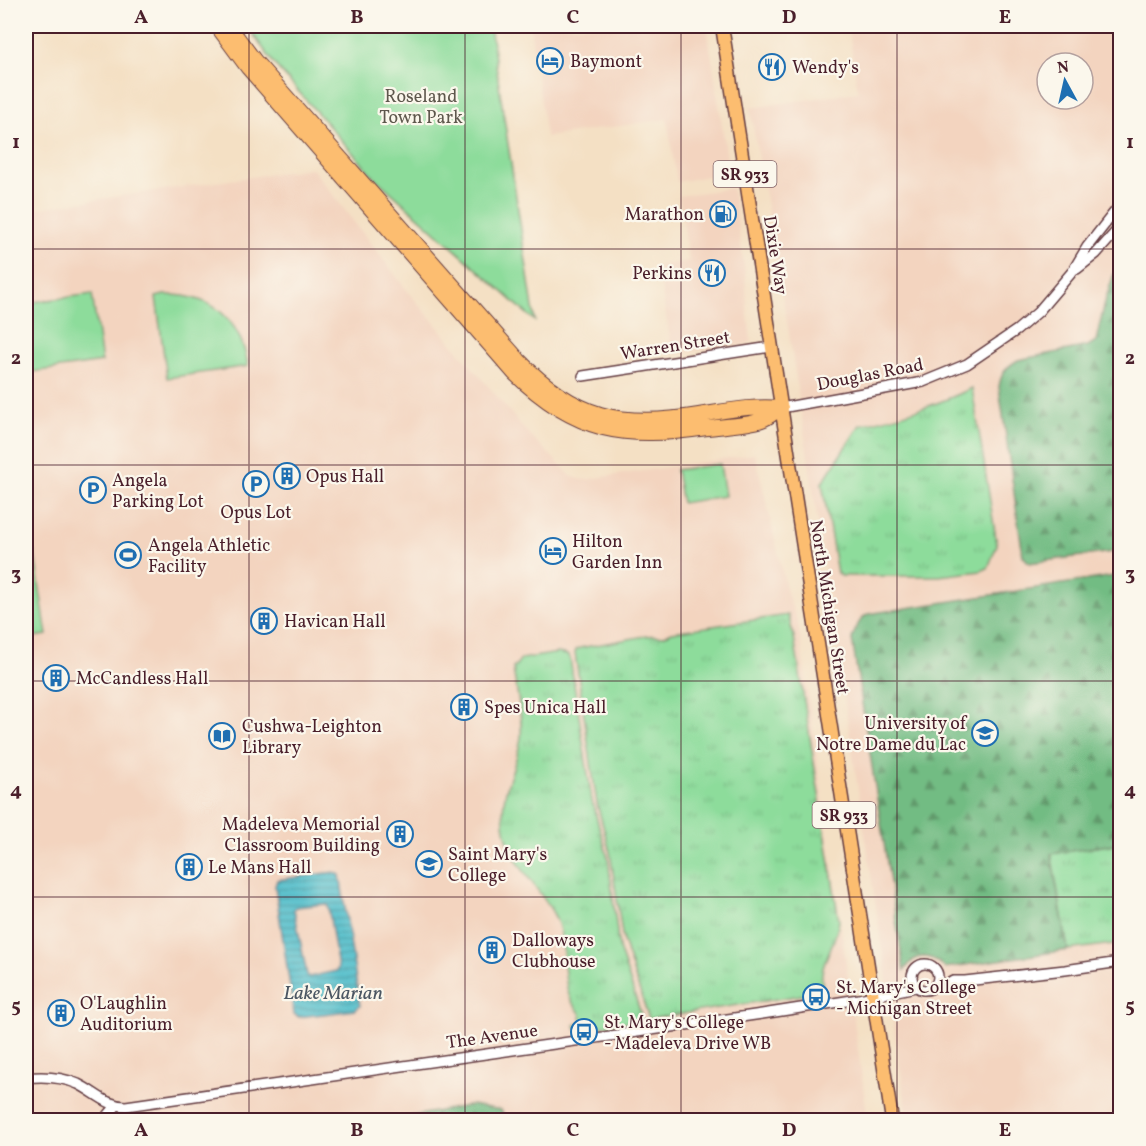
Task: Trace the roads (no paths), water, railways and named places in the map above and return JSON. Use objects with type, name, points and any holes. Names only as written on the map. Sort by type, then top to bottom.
[{"type":"highway","points":[[217,26],[236,54],[514,373],[540,398],[586,423],[622,432],[642,434],[677,433],[762,420],[781,408]]},
{"type":"highway","points":[[229,26],[255,61],[519,360],[546,386],[593,412],[631,420],[671,420],[759,406],[781,408]]},
{"type":"main road","name":"Dixie Way","points":[[722,26],[771,347]]},
{"type":"main road","name":"North Michigan Street","points":[[771,347],[892,1120]]},
{"type":"street","name":"Douglas Road","points":[[781,408],[923,382],[967,364],[1017,330],[1038,312],[1072,272],[1087,247],[1120,206]]},
{"type":"street","name":"Douglas Road","points":[[1072,272],[1096,254],[1120,227]]},
{"type":"street","name":"Warren Street","points":[[583,376],[771,347]]},
{"type":"street","points":[[936,985],[939,976],[932,965],[923,963],[913,971],[912,980],[916,987],[925,990],[936,985],[960,985],[965,981],[1120,962]]},
{"type":"street","name":"The Avenue","points":[[116,1106],[268,1086],[872,996],[916,987]]},
{"type":"street","points":[[26,1078],[54,1078],[79,1085],[116,1106],[104,1120]]},
{"type":"water","name":"Lake Marian","points":[[334,872],[340,875],[360,1006],[355,1010],[299,1017],[294,1014],[275,886],[277,880]],"holes":[[[326,904],[338,968],[336,971],[309,977],[294,909]]]},
{"type":"place","name":"Baymont","points":[[550,61]]},
{"type":"place","name":"Wendy's","points":[[772,67]]},
{"type":"place","name":"Marathon","points":[[723,214]]},
{"type":"place","name":"Perkins","points":[[712,273]]},
{"type":"place","name":"Opus Hall","points":[[287,476]]},
{"type":"place","name":"Opus Lot","points":[[256,484]]},
{"type":"place","name":"Angela Parking Lot","points":[[93,490]]},
{"type":"place","name":"Hilton Garden Inn","points":[[553,551]]},
{"type":"place","name":"Angela Athletic Facility","points":[[128,555]]},
{"type":"place","name":"Havican Hall","points":[[264,621]]},
{"type":"place","name":"McCandless Hall","points":[[56,678]]},
{"type":"place","name":"Spes Unica Hall","points":[[464,707]]},
{"type":"place","name":"University of Notre Dame du Lac","points":[[985,733]]},
{"type":"place","name":"Cushwa-Leighton Library","points":[[222,736]]},
{"type":"place","name":"Madeleva Memorial Classroom Building","points":[[400,834]]},
{"type":"place","name":"Saint Mary's College","points":[[429,864]]},
{"type":"place","name":"Le Mans Hall","points":[[189,867]]},
{"type":"place","name":"Dalloways Clubhouse","points":[[492,950]]},
{"type":"place","name":"St. Mary's College - Michigan Street","points":[[816,997]]},
{"type":"place","name":"O'Laughlin Auditorium","points":[[61,1013]]},
{"type":"place","name":"St. Mary's College - Madeleva Drive WB","points":[[584,1032]]},
{"type":"park label","name":"Roseland Town Park","points":[[421,106]]}]
